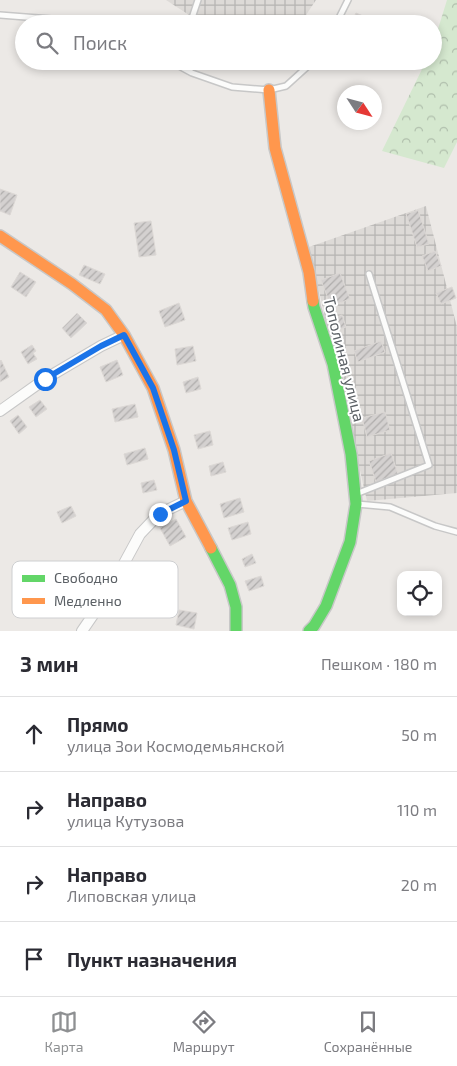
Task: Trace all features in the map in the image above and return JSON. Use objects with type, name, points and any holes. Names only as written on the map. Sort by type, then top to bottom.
[{"type":"street","name":"Тополиная улица","points":[[269,90],[275,148],[309,272],[314,308],[333,364],[351,454],[355,499],[350,542],[326,606],[309,631]]},
{"type":"street","points":[[0,236],[72,284],[106,310],[124,335],[153,388],[174,450],[186,501],[230,585],[236,607],[236,631]]},
{"type":"street","points":[[0,411],[45,379],[101,346],[124,335]]},
{"type":"street","points":[[125,561],[140,534],[160,514],[186,501]]},
{"type":"street","points":[[82,631],[92,618]]},
{"type":"lane","points":[[193,15],[198,0]]},
{"type":"lane","points":[[340,15],[348,0]]},
{"type":"lane","points":[[0,15],[15,16]]},
{"type":"lane","points":[[186,70],[232,86],[269,90],[286,86],[304,70]]},
{"type":"lane","points":[[355,499],[429,465],[368,274]]},
{"type":"lane","points":[[355,499],[390,507],[435,526],[457,532]]},
{"type":"shaded area","points":[[166,0],[316,0],[306,15],[189,15]]},
{"type":"shaded area","points":[[426,206],[457,327],[457,493],[367,501],[309,247]]},
{"type":"green space","points":[[447,0],[457,0],[457,142],[444,168],[382,151],[422,70],[442,70],[442,16]]},
{"type":"building","points":[[0,189],[17,195],[10,215],[0,211]]},
{"type":"building","points":[[418,210],[429,244],[417,247],[406,214]]},
{"type":"building","points":[[151,221],[156,255],[139,257],[134,223]]},
{"type":"building","points":[[435,251],[441,266],[428,271],[422,256]]},
{"type":"building","points":[[84,265],[105,274],[100,284],[79,275]]},
{"type":"building","points":[[20,272],[36,282],[26,297],[11,287]]},
{"type":"building","points":[[340,273],[350,299],[331,306],[321,280]]},
{"type":"building","points":[[452,287],[456,298],[441,304],[436,293]]},
{"type":"building","points":[[179,303],[185,320],[165,327],[159,311]]},
{"type":"building","points":[[77,313],[87,323],[71,338],[62,328]]},
{"type":"building","points":[[342,315],[346,327],[332,332],[328,320]]},
{"type":"building","points":[[381,341],[385,352],[358,362],[354,351]]},
{"type":"building","points":[[32,345],[36,351],[33,353],[37,359],[28,364],[21,352]]},
{"type":"building","points":[[193,346],[196,361],[177,365],[175,349]]},
{"type":"building","points":[[117,360],[123,375],[106,382],[100,367]]},
{"type":"building","points":[[0,361],[9,377],[0,382]]},
{"type":"building","points":[[198,377],[201,389],[186,393],[183,382]]},
{"type":"building","points":[[40,400],[47,409],[36,417],[29,407]]},
{"type":"building","points":[[135,404],[138,417],[115,422],[112,409]]},
{"type":"building","points":[[385,412],[390,430],[367,437],[362,418]]},
{"type":"building","points":[[18,415],[27,427],[19,434],[10,421]]},
{"type":"building","points":[[210,431],[213,445],[198,449],[194,435]]},
{"type":"building","points":[[145,448],[148,459],[127,465],[124,454]]},
{"type":"building","points":[[391,453],[398,474],[376,482],[369,461]]},
{"type":"building","points":[[223,462],[226,472],[211,476],[209,466]]},
{"type":"building","points":[[154,480],[157,490],[143,493],[141,483]]},
{"type":"building","points":[[240,498],[244,512],[224,518],[220,504]]},
{"type":"building","points":[[71,506],[76,516],[62,523],[57,512]]},
{"type":"building","points":[[176,519],[186,537],[170,546],[160,528]]},
{"type":"building","points":[[248,522],[251,534],[232,540],[228,528]]},
{"type":"building","points":[[252,554],[256,563],[245,567],[242,559]]},
{"type":"building","points":[[261,576],[264,586],[249,591],[245,581]]},
{"type":"building","points":[[179,610],[197,613],[194,629],[176,625]]},
{"type":"traffic: fast","points":[[309,631],[326,606],[350,542],[356,504],[351,454],[333,364],[313,301]]},
{"type":"traffic: fast","points":[[211,548],[230,585],[236,607],[236,631]]},
{"type":"traffic: slow","points":[[269,90],[275,148],[309,272],[313,301]]},
{"type":"traffic: slow","points":[[0,236],[72,284],[106,310],[124,335],[153,388],[174,450],[186,501],[211,548]]},
{"type":"route","points":[[45,379],[101,346],[124,335],[153,388],[174,450],[186,501],[160,514]]}]
